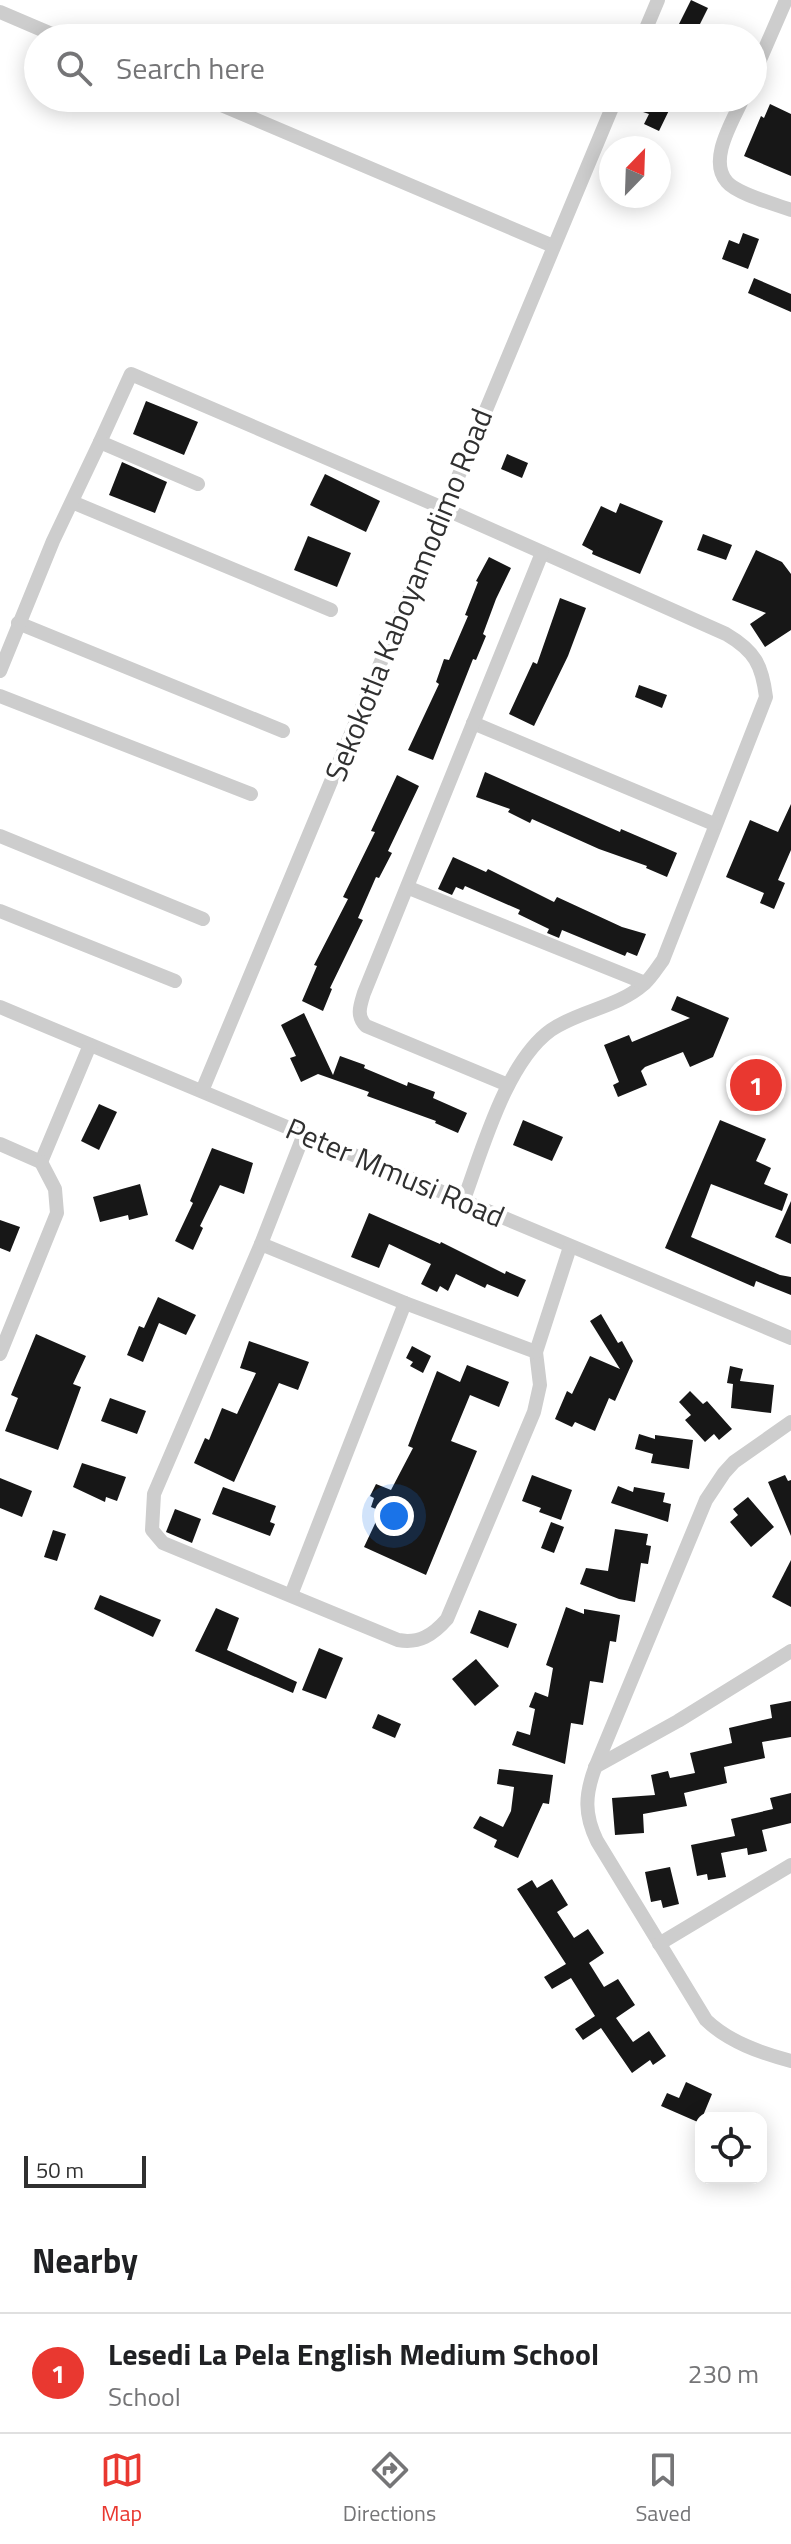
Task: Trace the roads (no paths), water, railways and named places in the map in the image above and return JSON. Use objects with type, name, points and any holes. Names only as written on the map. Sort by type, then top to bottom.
[{"type":"street","points":[[647,24],[655,1]]},
{"type":"street","points":[[767,47],[787,5]]},
{"type":"street","points":[[0,12],[28,24]]},
{"type":"street","points":[[238,112],[553,246]]},
{"type":"street","name":"Sekokotla Kaboyamodimo Road","points":[[202,1091],[610,112]]},
{"type":"street","points":[[737,112],[722,149],[722,175],[735,188],[791,210]]},
{"type":"street","points":[[0,671],[18,623],[131,374],[726,634],[739,642],[757,661],[763,672],[766,697],[663,960],[645,983],[621,1000],[568,1019],[532,1046],[508,1085],[463,1202]]},
{"type":"street","points":[[100,442],[198,484]]},
{"type":"street","points":[[72,502],[331,610]]},
{"type":"street","points":[[508,1085],[366,1026],[360,1020],[359,1013],[364,993],[542,553]]},
{"type":"street","points":[[18,623],[283,731]]},
{"type":"street","points":[[0,696],[251,794]]},
{"type":"street","points":[[473,723],[714,824]]},
{"type":"street","points":[[0,836],[203,919]]},
{"type":"street","points":[[409,888],[645,983]]},
{"type":"street","points":[[0,911],[175,981]]},
{"type":"street","name":"Peter Mmusi Road","points":[[0,1007],[791,1338]]},
{"type":"street","points":[[41,1162],[90,1045]]},
{"type":"street","points":[[304,1134],[261,1244],[154,1494],[152,1530],[163,1543],[398,1640],[420,1640],[435,1632],[447,1619],[528,1428],[540,1385],[536,1352],[570,1247]]},
{"type":"street","points":[[0,1144],[41,1162],[55,1189],[57,1213],[0,1354]]},
{"type":"street","points":[[261,1244],[536,1352]]},
{"type":"street","points":[[291,1595],[405,1303]]},
{"type":"street","points":[[791,1422],[734,1462],[706,1500],[595,1768],[588,1786],[586,1804],[588,1822],[694,2004],[717,2031],[747,2046],[791,2061]]},
{"type":"street","points":[[595,1768],[791,1651]]},
{"type":"street","points":[[659,1944],[791,1865]]},
{"type":"place","name":"Lesedi La Pela English Medium School","points":[[756,1085]]}]
